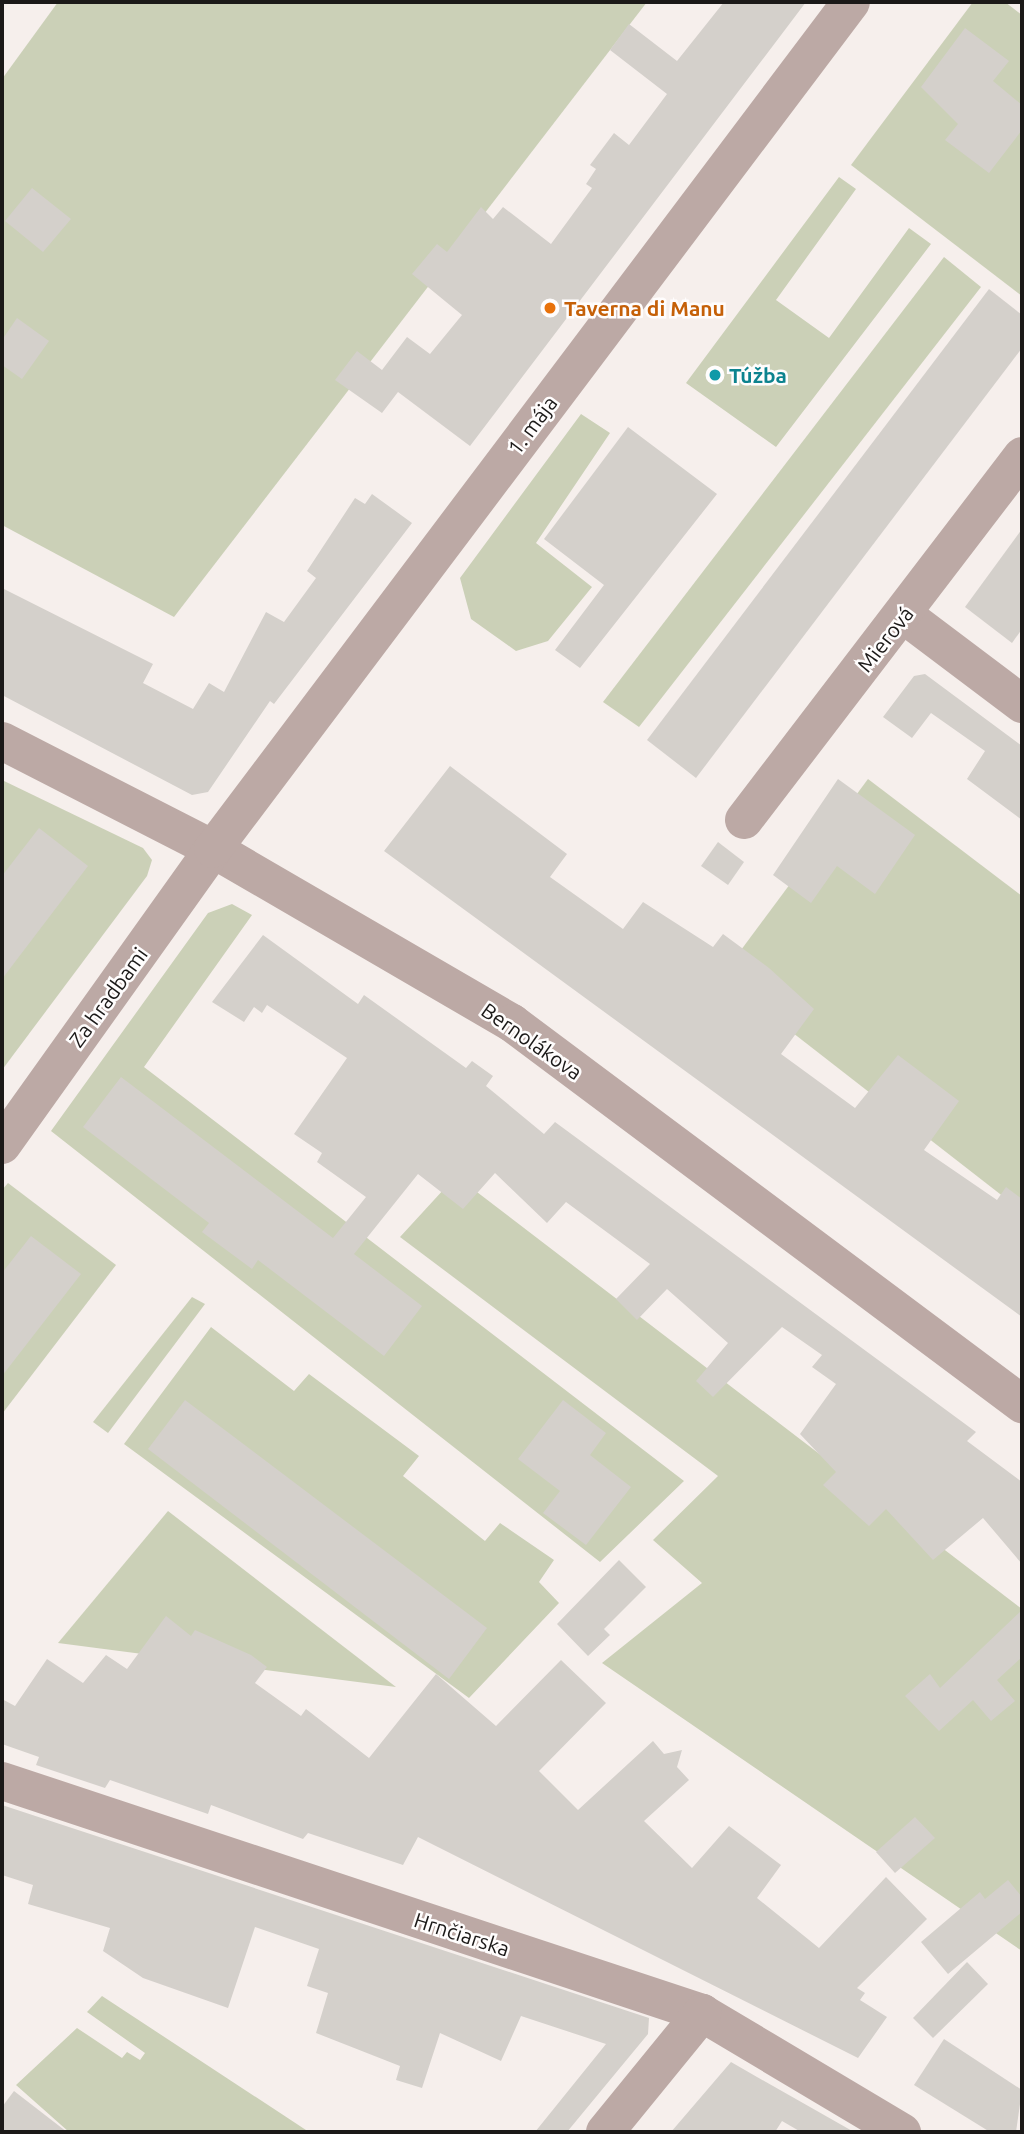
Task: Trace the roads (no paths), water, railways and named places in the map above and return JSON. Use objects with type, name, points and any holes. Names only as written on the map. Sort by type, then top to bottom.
[{"type":"street","name":"1. mája","points":[[213,849],[851,2]]},
{"type":"street","name":"Mierová","points":[[744,820],[904,615],[1022,456]]},
{"type":"street","points":[[904,615],[1022,704]]},
{"type":"street","name":"Bernolákova","points":[[2,741],[213,849],[512,1023],[1022,1404]]},
{"type":"street","name":"Za hradbami","points":[[2,1145],[213,849]]},
{"type":"street","name":"Hrnčiarska","points":[[2,1781],[702,2014],[902,2132]]},
{"type":"street","points":[[605,2132],[702,2014]]},
{"type":"place","name":"Taverna di Manu","points":[[550,308]]},
{"type":"place","name":"Túžba","points":[[715,375]]}]
